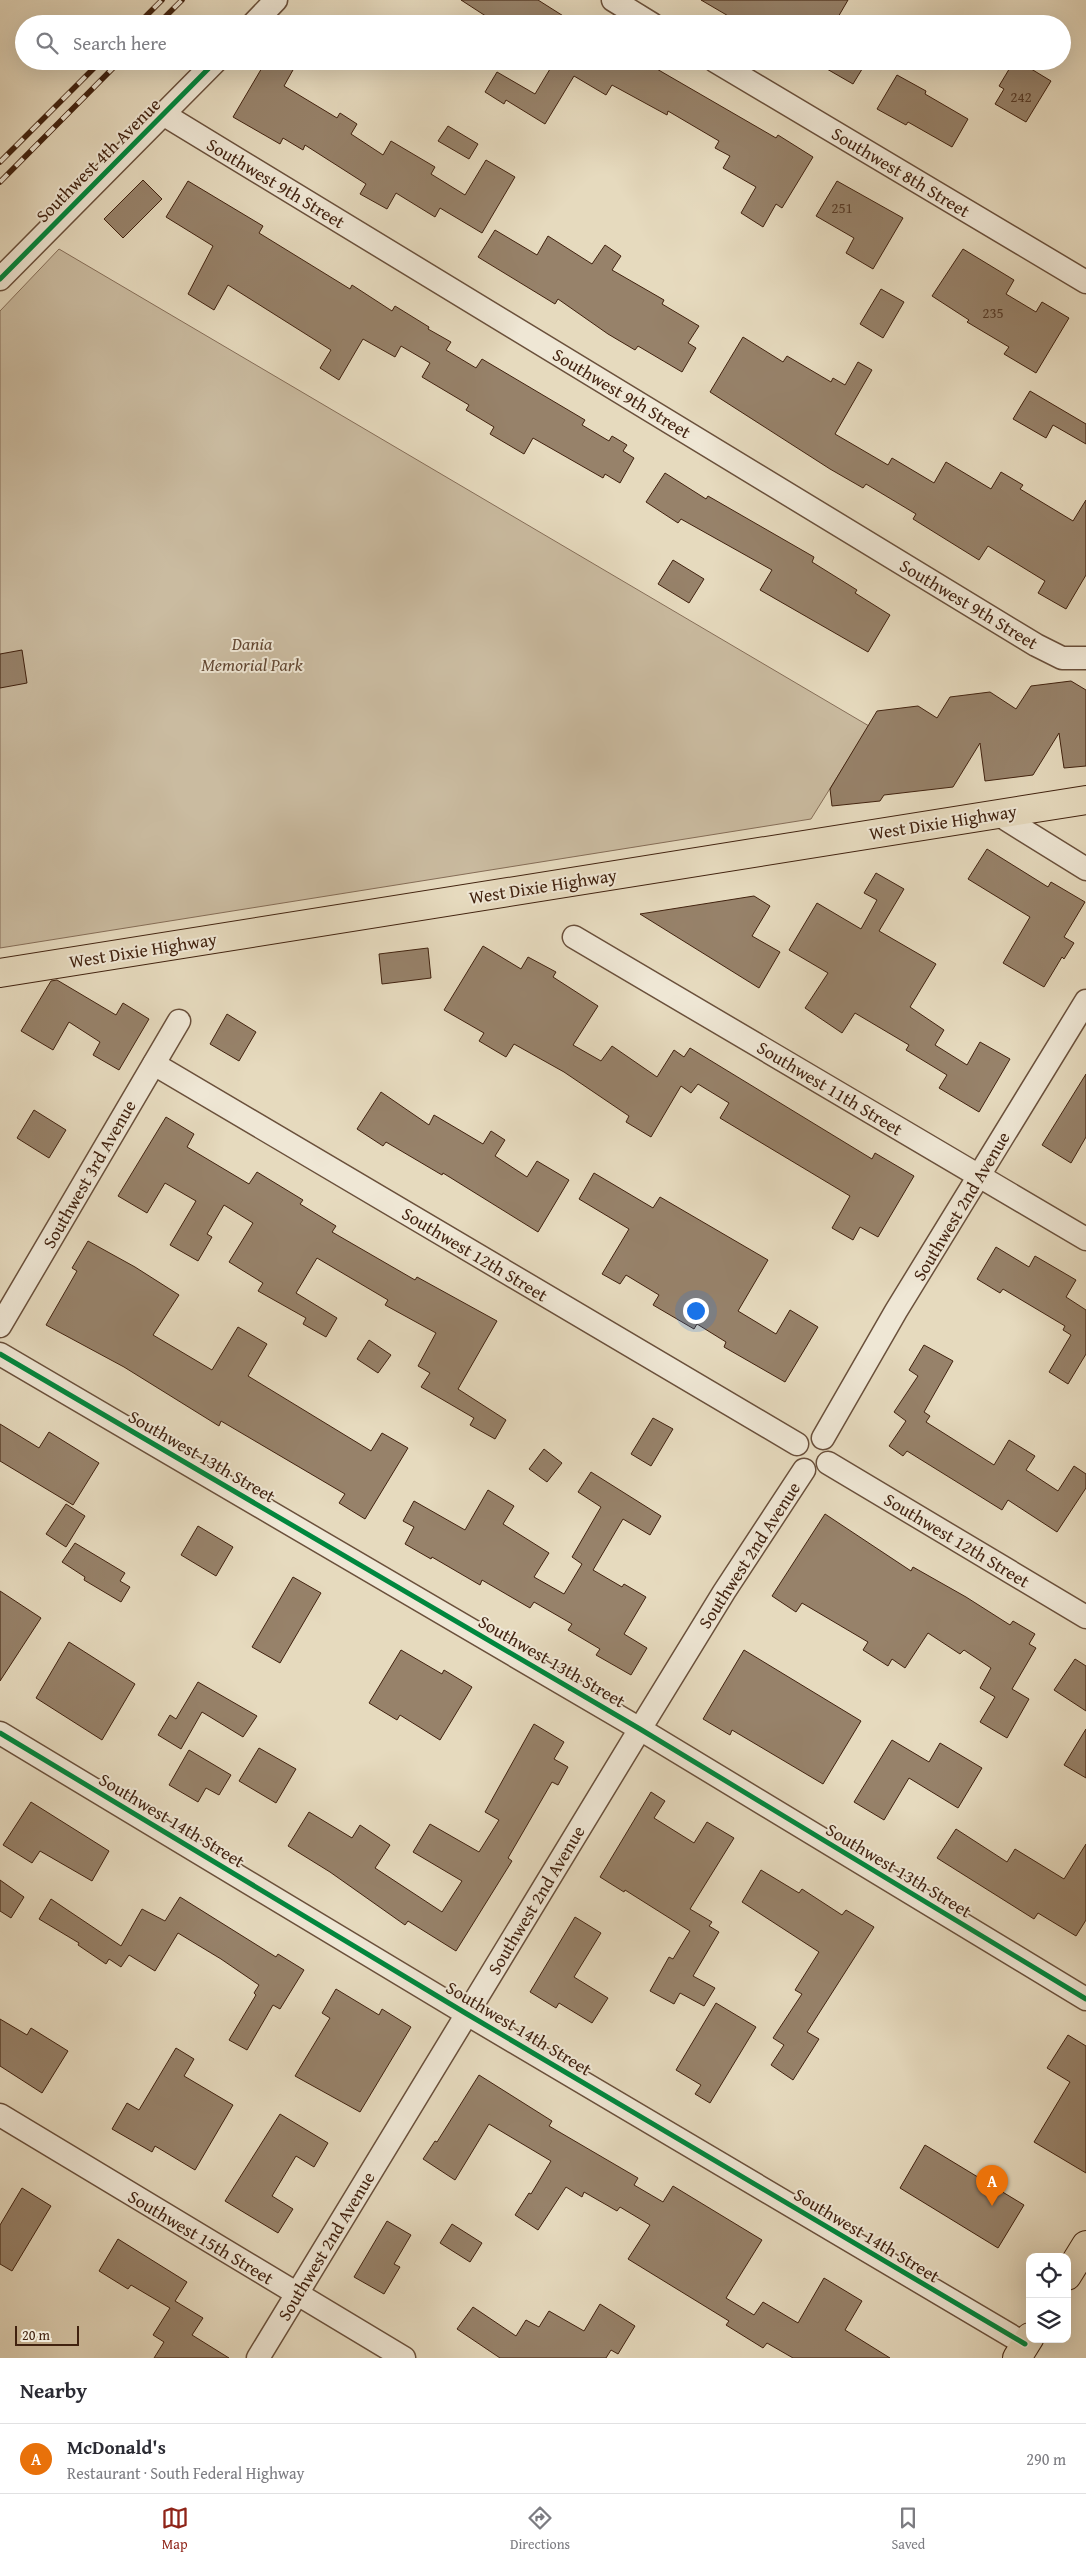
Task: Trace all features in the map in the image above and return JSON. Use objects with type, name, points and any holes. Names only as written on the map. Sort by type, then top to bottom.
[{"type":"main road","name":"West Dixie Highway","points":[[0,973],[1086,800]]},
{"type":"main road","points":[[1071,2270],[1085,2250]]},
{"type":"street","points":[[262,15],[276,0]]},
{"type":"street","points":[[613,0],[637,15]]},
{"type":"street","name":"Southwest 4th Avenue","points":[[0,279],[207,70]]},
{"type":"street","name":"Southwest 8th Street","points":[[730,70],[1086,282]]},
{"type":"street","name":"Southwest 9th Street","points":[[164,114],[1036,645],[1062,658],[1086,658]]},
{"type":"street","points":[[996,814],[1086,869]]},
{"type":"street","name":"Southwest 11th Street","points":[[574,937],[1086,1239]]},
{"type":"street","name":"Southwest 2nd Avenue","points":[[823,1438],[1086,1001]]},
{"type":"street","name":"Southwest 3rd Avenue","points":[[0,1326],[179,1021]]},
{"type":"street","name":"Southwest 12th Street","points":[[154,1064],[797,1444]]},
{"type":"street","name":"Southwest 13th Street","points":[[0,1354],[640,1729],[1086,1999]]},
{"type":"street","points":[[811,1435],[823,1438],[830,1448],[828,1463],[818,1472],[804,1470],[795,1458],[797,1444],[804,1437],[811,1435]]},
{"type":"street","name":"Southwest 12th Street","points":[[828,1463],[1086,1617]]},
{"type":"street","name":"Southwest 2nd Avenue","points":[[258,2358],[640,1729],[804,1470]]},
{"type":"street","name":"Southwest 14th Street","points":[[0,1733],[1024,2346]]},
{"type":"street","name":"Southwest 15th Street","points":[[0,2115],[404,2358]]},
{"type":"green space","name":"Dania Memorial Park","points":[[59,249],[869,726],[811,819],[0,948],[0,311]]},
{"type":"building","points":[[461,0],[538,0],[562,15],[484,15]]},
{"type":"building","points":[[701,0],[848,0],[839,15],[727,15]]},
{"type":"building","points":[[261,70],[293,70],[284,86],[337,118],[340,113],[357,124],[351,134],[383,155],[391,141],[435,167],[431,174],[465,195],[486,160],[515,177],[482,233],[440,208],[435,217],[396,193],[387,209],[360,194],[366,184],[305,145],[303,150],[283,138],[280,144],[233,117]]},
{"type":"building","points":[[549,70],[659,70],[776,138],[778,135],[813,157],[782,208],[776,204],[763,227],[741,213],[756,187],[723,168],[730,156],[715,148],[719,141],[668,111],[667,115],[612,85],[606,95],[574,76],[545,124],[506,100],[504,104],[485,92],[497,72],[535,94]]},
{"type":"building","points":[[829,70],[862,70],[853,84]]},
{"type":"building","points":[[1009,70],[1033,70],[1051,81],[1026,122],[995,104],[1004,89],[999,86]]},
{"type":"building","points":[[897,75],[926,91],[925,94],[968,119],[952,147],[908,122],[906,125],[877,109]]},
{"type":"building","points":[[448,126],[478,144],[469,159],[438,141]]},
{"type":"building","points":[[143,180],[162,199],[123,238],[104,219]]},
{"type":"building","points":[[188,181],[263,226],[259,233],[350,289],[352,285],[392,311],[395,306],[429,327],[428,329],[451,342],[446,350],[476,368],[482,359],[585,420],[582,425],[609,441],[612,436],[627,445],[623,451],[634,458],[620,483],[605,474],[603,478],[533,438],[524,454],[490,434],[494,427],[466,410],[469,405],[422,377],[430,363],[401,346],[395,357],[363,339],[339,380],[320,368],[331,350],[228,285],[214,310],[188,294],[213,246],[166,217]]},
{"type":"building","points":[[837,181],[903,218],[873,269],[846,253],[854,238],[816,216]]},
{"type":"building","points":[[495,230],[537,255],[548,236],[592,264],[605,245],[621,256],[612,270],[664,300],[662,304],[699,326],[688,343],[696,348],[682,372],[638,346],[635,350],[608,334],[558,299],[555,304],[478,257]]},
{"type":"building","points":[[963,249],[1014,280],[1006,294],[1036,312],[1042,302],[1069,318],[1036,373],[1004,354],[1009,347],[967,322],[969,320],[932,296]]},
{"type":"building","points":[[881,289],[904,302],[883,338],[860,324]]},
{"type":"building","points":[[743,337],[783,362],[787,356],[831,382],[833,378],[845,385],[858,362],[872,370],[835,434],[888,465],[892,458],[934,483],[946,462],[991,489],[1001,472],[1023,485],[1020,489],[1073,521],[1086,500],[1086,575],[1066,609],[1038,593],[1045,581],[988,546],[979,560],[913,519],[916,514],[866,484],[863,488],[830,469],[710,392]]},
{"type":"building","points":[[1030,391],[1086,424],[1086,444],[1053,425],[1046,438],[1013,419]]},
{"type":"building","points":[[665,473],[706,499],[708,496],[814,557],[812,562],[857,590],[855,593],[890,615],[868,652],[760,590],[772,570],[681,519],[678,523],[646,502]]},
{"type":"building","points":[[673,560],[704,579],[689,603],[658,584]]},
{"type":"building","points":[[22,650],[27,683],[0,688],[0,654]]},
{"type":"building","points":[[1071,681],[1086,690],[1086,766],[1064,768],[1059,733],[1033,775],[985,781],[980,743],[953,787],[884,795],[880,801],[832,806],[830,789],[877,711],[918,706],[937,718],[950,697],[990,692],[1016,709],[1031,686]]},
{"type":"building","points":[[987,849],[1048,887],[1051,882],[1085,902],[1064,937],[1074,943],[1064,959],[1062,957],[1044,987],[1003,963],[1030,917],[968,879]]},
{"type":"building","points":[[876,873],[904,889],[879,931],[936,964],[910,1007],[944,1030],[935,1045],[967,1065],[980,1042],[1010,1059],[979,1112],[939,1088],[947,1075],[906,1050],[909,1045],[855,1013],[842,1033],[805,1008],[828,973],[789,950],[817,903],[861,929],[877,900],[864,893]]},
{"type":"building","points":[[754,896],[770,906],[752,936],[780,952],[759,988],[640,914]]},
{"type":"building","points":[[483,946],[521,969],[528,957],[556,972],[553,977],[598,1006],[573,1045],[601,1061],[612,1046],[657,1077],[674,1050],[684,1057],[690,1048],[872,1159],[875,1153],[914,1176],[878,1237],[860,1227],[853,1240],[832,1228],[850,1196],[720,1118],[729,1103],[698,1084],[691,1093],[681,1086],[651,1137],[626,1122],[629,1116],[564,1072],[514,1044],[506,1057],[479,1041],[484,1033],[444,1010]]},
{"type":"building","points":[[428,948],[431,978],[382,984],[379,954]]},
{"type":"building","points":[[57,980],[116,1015],[123,1003],[149,1019],[119,1070],[93,1055],[100,1042],[69,1022],[53,1050],[21,1031],[51,981]]},
{"type":"building","points":[[227,1014],[256,1032],[239,1061],[210,1044]]},
{"type":"building","points":[[1086,1074],[1086,1137],[1071,1163],[1042,1145]]},
{"type":"building","points":[[381,1092],[429,1125],[434,1115],[483,1144],[491,1131],[505,1140],[495,1156],[527,1177],[537,1161],[569,1180],[538,1232],[443,1173],[442,1175],[386,1142],[383,1146],[357,1129]]},
{"type":"building","points":[[34,1110],[66,1130],[49,1158],[17,1138]]},
{"type":"building","points":[[166,1117],[194,1134],[187,1147],[249,1184],[257,1172],[303,1200],[300,1204],[336,1226],[332,1232],[415,1280],[417,1277],[497,1321],[458,1389],[506,1420],[495,1439],[470,1425],[474,1418],[421,1387],[430,1373],[418,1366],[436,1333],[385,1305],[388,1300],[317,1258],[296,1293],[337,1318],[326,1337],[303,1324],[306,1318],[258,1291],[263,1283],[229,1262],[253,1223],[224,1205],[207,1234],[212,1237],[198,1261],[170,1245],[196,1201],[165,1183],[147,1213],[118,1196]]},
{"type":"building","points":[[594,1173],[653,1208],[660,1197],[768,1260],[738,1311],[776,1334],[790,1310],[818,1327],[785,1382],[724,1347],[726,1342],[697,1324],[694,1329],[653,1305],[659,1295],[626,1275],[620,1284],[602,1274],[629,1229],[579,1199]]},
{"type":"building","points":[[88,1241],[135,1267],[179,1295],[153,1335],[212,1370],[238,1327],[267,1344],[248,1376],[371,1451],[382,1433],[408,1448],[365,1519],[339,1503],[345,1494],[221,1421],[219,1426],[124,1367],[46,1325],[77,1271],[72,1268]]},
{"type":"building","points":[[996,1247],[1029,1267],[1035,1256],[1076,1280],[1066,1297],[1086,1310],[1086,1354],[1068,1384],[1049,1372],[1071,1335],[1063,1330],[1065,1326],[1003,1289],[1000,1293],[977,1279]]},
{"type":"building","points":[[369,1340],[391,1355],[378,1373],[357,1359]]},
{"type":"building","points":[[924,1345],[953,1361],[924,1412],[930,1416],[926,1422],[994,1465],[1009,1440],[1035,1456],[1026,1470],[1058,1491],[1074,1466],[1086,1474],[1086,1488],[1057,1532],[1008,1500],[1002,1510],[907,1451],[903,1456],[889,1446],[906,1421],[894,1412],[918,1376],[909,1370]]},
{"type":"building","points":[[653,1418],[673,1429],[651,1466],[631,1454]]},
{"type":"building","points":[[0,1424],[39,1448],[49,1432],[99,1463],[73,1505],[0,1461]]},
{"type":"building","points":[[544,1449],[562,1463],[547,1482],[529,1469]]},
{"type":"building","points":[[591,1472],[661,1516],[650,1535],[623,1519],[593,1570],[622,1587],[624,1584],[646,1597],[624,1634],[647,1648],[631,1675],[596,1655],[600,1649],[568,1630],[572,1624],[534,1602],[530,1608],[482,1580],[480,1585],[432,1557],[431,1559],[405,1544],[414,1527],[403,1521],[414,1501],[465,1530],[488,1490],[514,1506],[503,1524],[549,1553],[534,1577],[564,1594],[582,1564],[572,1557],[601,1507],[578,1492]]},
{"type":"building","points":[[66,1504],[85,1516],[66,1547],[46,1534]]},
{"type":"building","points":[[825,1514],[911,1571],[913,1567],[1010,1625],[1013,1621],[1035,1634],[1029,1644],[1036,1648],[1012,1689],[1029,1699],[1007,1738],[980,1722],[995,1697],[980,1688],[991,1668],[964,1650],[960,1654],[928,1633],[905,1668],[892,1659],[888,1666],[863,1650],[868,1642],[802,1603],[796,1612],[772,1596]]},
{"type":"building","points":[[198,1526],[233,1547],[216,1576],[181,1555]]},
{"type":"building","points":[[75,1543],[125,1573],[120,1581],[130,1587],[121,1602],[84,1580],[85,1577],[62,1562]]},
{"type":"building","points":[[293,1577],[321,1593],[280,1663],[252,1647]]},
{"type":"building","points":[[0,1591],[41,1618],[0,1681]]},
{"type":"building","points":[[69,1642],[135,1684],[102,1740],[36,1698]]},
{"type":"building","points":[[401,1650],[442,1674],[444,1670],[472,1687],[440,1740],[400,1715],[397,1720],[369,1703]]},
{"type":"building","points":[[744,1650],[861,1721],[823,1784],[732,1730],[730,1735],[703,1719]]},
{"type":"building","points":[[1075,1659],[1086,1666],[1086,1711],[1054,1690]]},
{"type":"building","points":[[198,1682],[257,1716],[243,1737],[202,1712],[181,1749],[158,1735],[170,1715],[176,1719]]},
{"type":"building","points":[[534,1724],[564,1742],[554,1759],[568,1767],[558,1785],[552,1782],[508,1858],[512,1861],[456,1951],[408,1921],[405,1925],[330,1872],[288,1846],[309,1812],[352,1838],[360,1825],[390,1845],[375,1868],[442,1912],[462,1881],[413,1852],[430,1824],[479,1852],[499,1820],[485,1812]]},
{"type":"building","points":[[1086,1729],[1086,1778],[1064,1765]]},
{"type":"building","points":[[892,1740],[929,1762],[940,1743],[982,1768],[958,1808],[909,1778],[884,1820],[854,1802]]},
{"type":"building","points":[[259,1748],[296,1769],[276,1803],[239,1781]]},
{"type":"building","points":[[189,1750],[231,1775],[219,1795],[206,1788],[198,1802],[169,1785]]},
{"type":"building","points":[[651,1792],[665,1801],[654,1818],[694,1843],[707,1822],[734,1838],[690,1909],[712,1922],[709,1926],[719,1932],[693,1976],[715,1988],[704,2006],[680,1993],[674,2004],[650,1991],[669,1957],[673,1959],[690,1931],[625,1890],[624,1892],[600,1877]]},
{"type":"building","points":[[31,1802],[109,1851],[92,1881],[40,1851],[32,1863],[3,1845]]},
{"type":"building","points":[[956,1829],[1007,1862],[1015,1849],[1064,1879],[1086,1844],[1086,1920],[1076,1936],[1038,1913],[1034,1919],[937,1858]]},
{"type":"building","points":[[761,1870],[799,1893],[802,1889],[842,1915],[846,1910],[874,1927],[807,2032],[819,2039],[793,2080],[771,2065],[784,2045],[773,2038],[802,1994],[795,1990],[819,1952],[742,1902]]},
{"type":"building","points":[[0,1880],[24,1897],[11,1918],[0,1911]]},
{"type":"building","points":[[180,1897],[276,1957],[278,1954],[304,1970],[280,2009],[273,2005],[247,2050],[229,2040],[256,1995],[254,1993],[259,1985],[221,1959],[178,1933],[155,1971],[129,1955],[121,1967],[109,1959],[106,1964],[78,1945],[79,1943],[39,1919],[51,1899],[121,1946],[142,1909],[165,1921]]},
{"type":"building","points":[[575,1917],[601,1933],[574,1977],[608,1998],[592,2023],[559,2003],[556,2008],[530,1992]]},
{"type":"building","points":[[336,1989],[379,2015],[382,2009],[411,2027],[360,2112],[295,2076],[330,2018],[322,2013]]},
{"type":"building","points":[[716,2003],[756,2027],[710,2103],[695,2094],[701,2085],[676,2070]]},
{"type":"building","points":[[0,2019],[27,2035],[31,2028],[68,2051],[42,2093],[0,2066]]},
{"type":"building","points":[[1068,2035],[1086,2046],[1086,2173],[1034,2142],[1070,2082],[1047,2068]]},
{"type":"building","points":[[176,2048],[194,2059],[184,2076],[233,2105],[195,2170],[155,2146],[152,2152],[112,2129],[127,2103],[139,2110]]},
{"type":"building","points":[[479,2075],[552,2121],[549,2126],[638,2178],[634,2185],[663,2202],[673,2186],[762,2240],[726,2298],[754,2315],[763,2302],[798,2323],[824,2278],[862,2301],[845,2330],[890,2358],[793,2358],[767,2343],[763,2348],[726,2325],[729,2321],[628,2259],[650,2225],[620,2207],[617,2211],[584,2192],[582,2197],[566,2187],[538,2230],[515,2215],[529,2193],[531,2194],[551,2161],[489,2124],[455,2180],[423,2159],[435,2141],[437,2142]]},
{"type":"building","points":[[280,2114],[328,2143],[314,2167],[296,2156],[272,2196],[293,2209],[278,2233],[225,2201]]},
{"type":"building","points":[[925,2145],[1024,2205],[998,2248],[900,2188]]},
{"type":"building","points":[[22,2188],[51,2206],[12,2271],[0,2264],[0,2225]]},
{"type":"building","points":[[387,2221],[411,2235],[394,2264],[400,2267],[384,2294],[354,2277]]},
{"type":"building","points":[[452,2224],[482,2243],[470,2262],[440,2243]]},
{"type":"building","points":[[118,2239],[187,2282],[175,2301],[203,2318],[192,2335],[229,2358],[154,2358],[164,2342],[153,2335],[170,2308],[131,2285],[128,2289],[99,2271]]},
{"type":"building","points":[[600,2304],[635,2326],[618,2354],[611,2350],[606,2358],[500,2358],[457,2329],[473,2307],[516,2336],[526,2320],[539,2327],[549,2311],[584,2331]]},
{"type":"railway","points":[[147,15],[162,0]]},
{"type":"railway","points":[[167,15],[182,0]]},
{"type":"railway","points":[[0,162],[92,70]]},
{"type":"railway","points":[[0,182],[111,70]]},
{"type":"cycle path","points":[[0,279],[207,70]]},
{"type":"cycle path","points":[[0,1354],[640,1729],[1086,1999]]},
{"type":"cycle path","points":[[0,1733],[467,2014],[1025,2344]]},
{"type":"place","name":"McDonald's","points":[[992,2206]]}]
